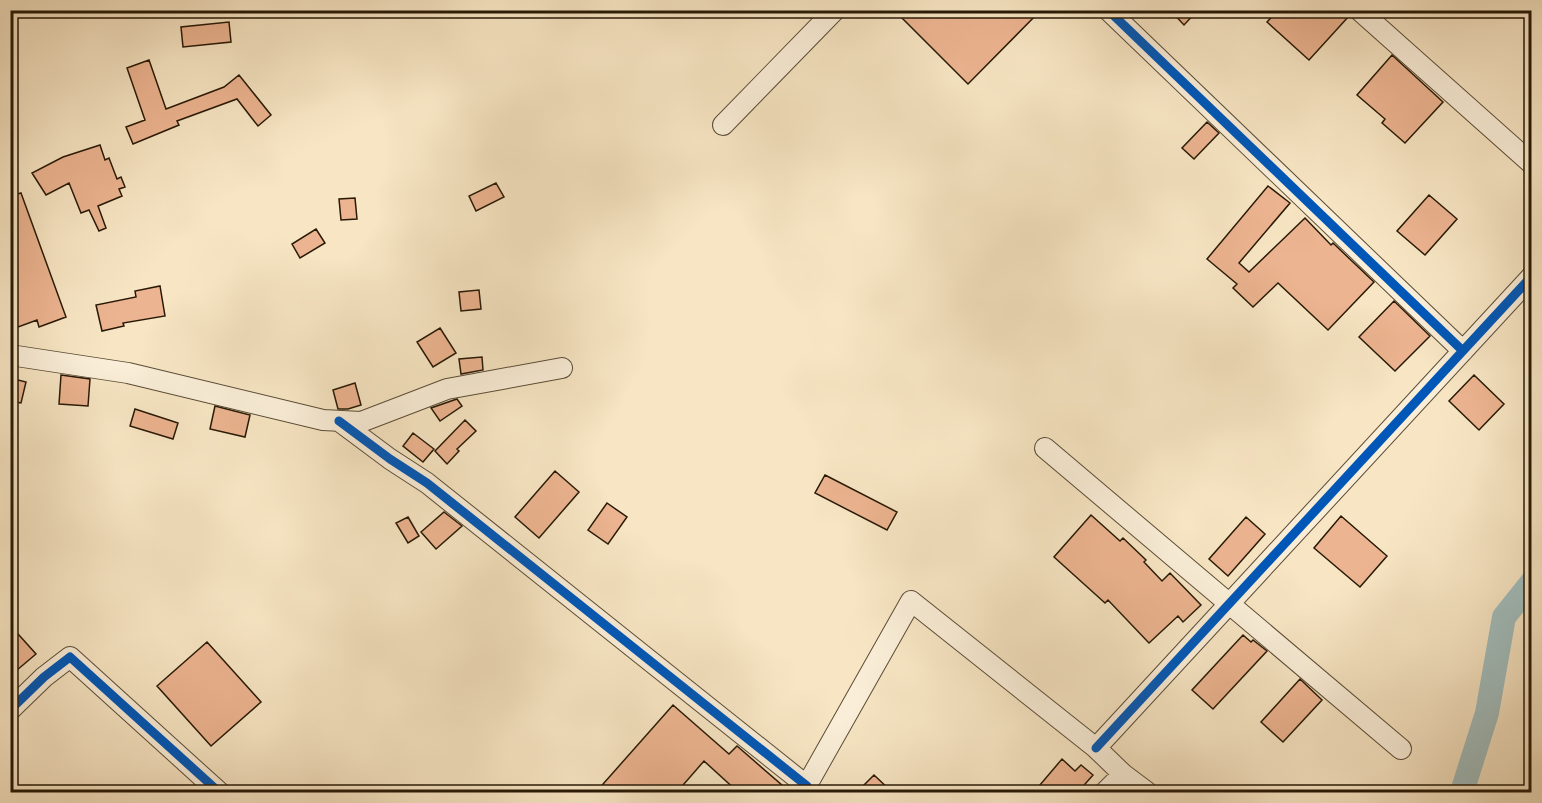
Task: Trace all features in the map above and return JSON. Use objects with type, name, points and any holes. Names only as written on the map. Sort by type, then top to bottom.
[{"type":"street","points":[[723,125],[836,10]]},
{"type":"street","points":[[1108,10],[1463,351]]},
{"type":"street","points":[[1359,10],[1532,164]]},
{"type":"street","points":[[1096,748],[1532,276]]},
{"type":"street","points":[[10,356],[128,373],[323,420],[361,422],[447,389],[562,368]]},
{"type":"street","points":[[339,421],[427,483],[805,789],[911,601],[1148,792]]},
{"type":"street","points":[[1046,448],[1401,749]]},
{"type":"street","points":[[10,710],[70,657],[219,792]]},
{"type":"street","points":[[1105,792],[1123,774]]},
{"type":"building","points":[[908,10],[1041,10],[968,84],[901,17]]},
{"type":"building","points":[[1170,10],[1198,10],[1184,25]]},
{"type":"building","points":[[1278,10],[1347,10],[1349,16],[1309,60],[1267,22]]},
{"type":"building","points":[[229,22],[231,42],[183,47],[181,27]]},
{"type":"building","points":[[1392,55],[1443,102],[1405,143],[1382,123],[1385,119],[1357,95]]},
{"type":"building","points":[[149,60],[166,109],[224,87],[239,75],[271,115],[258,126],[237,99],[177,121],[179,125],[133,144],[126,127],[145,120],[127,68]]},
{"type":"building","points":[[1207,122],[1219,133],[1194,159],[1182,148]]},
{"type":"building","points":[[100,145],[105,160],[109,158],[117,179],[121,177],[125,187],[119,189],[122,196],[98,206],[106,228],[99,231],[89,210],[81,213],[69,183],[46,195],[32,173],[63,157]]},
{"type":"building","points":[[496,183],[504,197],[476,211],[469,196]]},
{"type":"building","points":[[1268,186],[1290,203],[1239,263],[1249,272],[1305,218],[1331,245],[1333,243],[1374,282],[1328,330],[1278,283],[1253,307],[1233,288],[1237,284],[1207,259]]},
{"type":"building","points":[[21,193],[66,317],[39,327],[37,320],[10,330],[10,196]]},
{"type":"building","points":[[1429,195],[1457,219],[1425,255],[1397,231]]},
{"type":"building","points":[[355,198],[357,219],[341,220],[339,199]]},
{"type":"building","points":[[316,229],[325,243],[300,258],[292,244]]},
{"type":"building","points":[[160,286],[165,316],[123,323],[124,326],[102,331],[96,305],[136,297],[135,291]]},
{"type":"building","points":[[479,290],[481,309],[461,311],[459,292]]},
{"type":"building","points":[[1394,301],[1430,336],[1395,371],[1359,337]]},
{"type":"building","points":[[440,328],[456,353],[433,367],[417,342]]},
{"type":"building","points":[[482,357],[483,370],[461,374],[459,359]]},
{"type":"building","points":[[61,375],[90,379],[88,406],[59,404]]},
{"type":"building","points":[[1474,375],[1504,404],[1479,430],[1449,401]]},
{"type":"building","points":[[10,378],[26,382],[21,403],[10,401]]},
{"type":"building","points":[[355,383],[361,405],[338,409],[333,390]]},
{"type":"building","points":[[457,399],[462,406],[440,421],[431,408]]},
{"type":"building","points":[[215,406],[250,415],[245,437],[210,429]]},
{"type":"building","points":[[135,409],[178,423],[173,439],[130,426]]},
{"type":"building","points":[[465,420],[476,431],[457,449],[459,451],[447,464],[435,451]]},
{"type":"building","points":[[413,433],[434,449],[423,462],[403,446]]},
{"type":"building","points":[[555,471],[579,492],[539,538],[515,517]]},
{"type":"building","points":[[825,475],[897,512],[887,530],[815,493]]},
{"type":"building","points":[[607,503],[627,517],[608,544],[588,530]]},
{"type":"building","points":[[444,512],[462,526],[436,549],[421,532]]},
{"type":"building","points":[[1091,515],[1120,541],[1123,538],[1146,560],[1144,562],[1162,581],[1170,573],[1201,605],[1183,622],[1178,616],[1149,643],[1108,600],[1105,603],[1054,557]]},
{"type":"building","points":[[1341,516],[1387,556],[1360,587],[1314,548]]},
{"type":"building","points":[[408,517],[419,536],[408,543],[396,523]]},
{"type":"building","points":[[1246,517],[1265,534],[1228,576],[1209,559]]},
{"type":"building","points":[[10,625],[36,654],[10,676]]},
{"type":"building","points":[[1243,635],[1267,651],[1213,709],[1192,690]]},
{"type":"building","points":[[207,642],[261,702],[211,746],[157,686]]},
{"type":"building","points":[[1300,679],[1322,700],[1283,742],[1261,722]]},
{"type":"building","points":[[673,705],[729,754],[737,746],[790,792],[738,792],[704,761],[677,792],[596,792]]},
{"type":"building","points":[[1062,759],[1075,771],[1081,765],[1093,775],[1078,792],[1034,792]]},
{"type":"building","points":[[874,775],[892,792],[857,792]]},
{"type":"waterway","points":[[1462,792],[1487,713],[1504,617],[1532,582]]},
{"type":"cycle path","points":[[1108,10],[1463,351]]},
{"type":"cycle path","points":[[1096,748],[1532,276]]},
{"type":"cycle path","points":[[339,421],[427,483],[807,786]]},
{"type":"cycle path","points":[[10,710],[44,677],[70,657],[219,792]]}]
